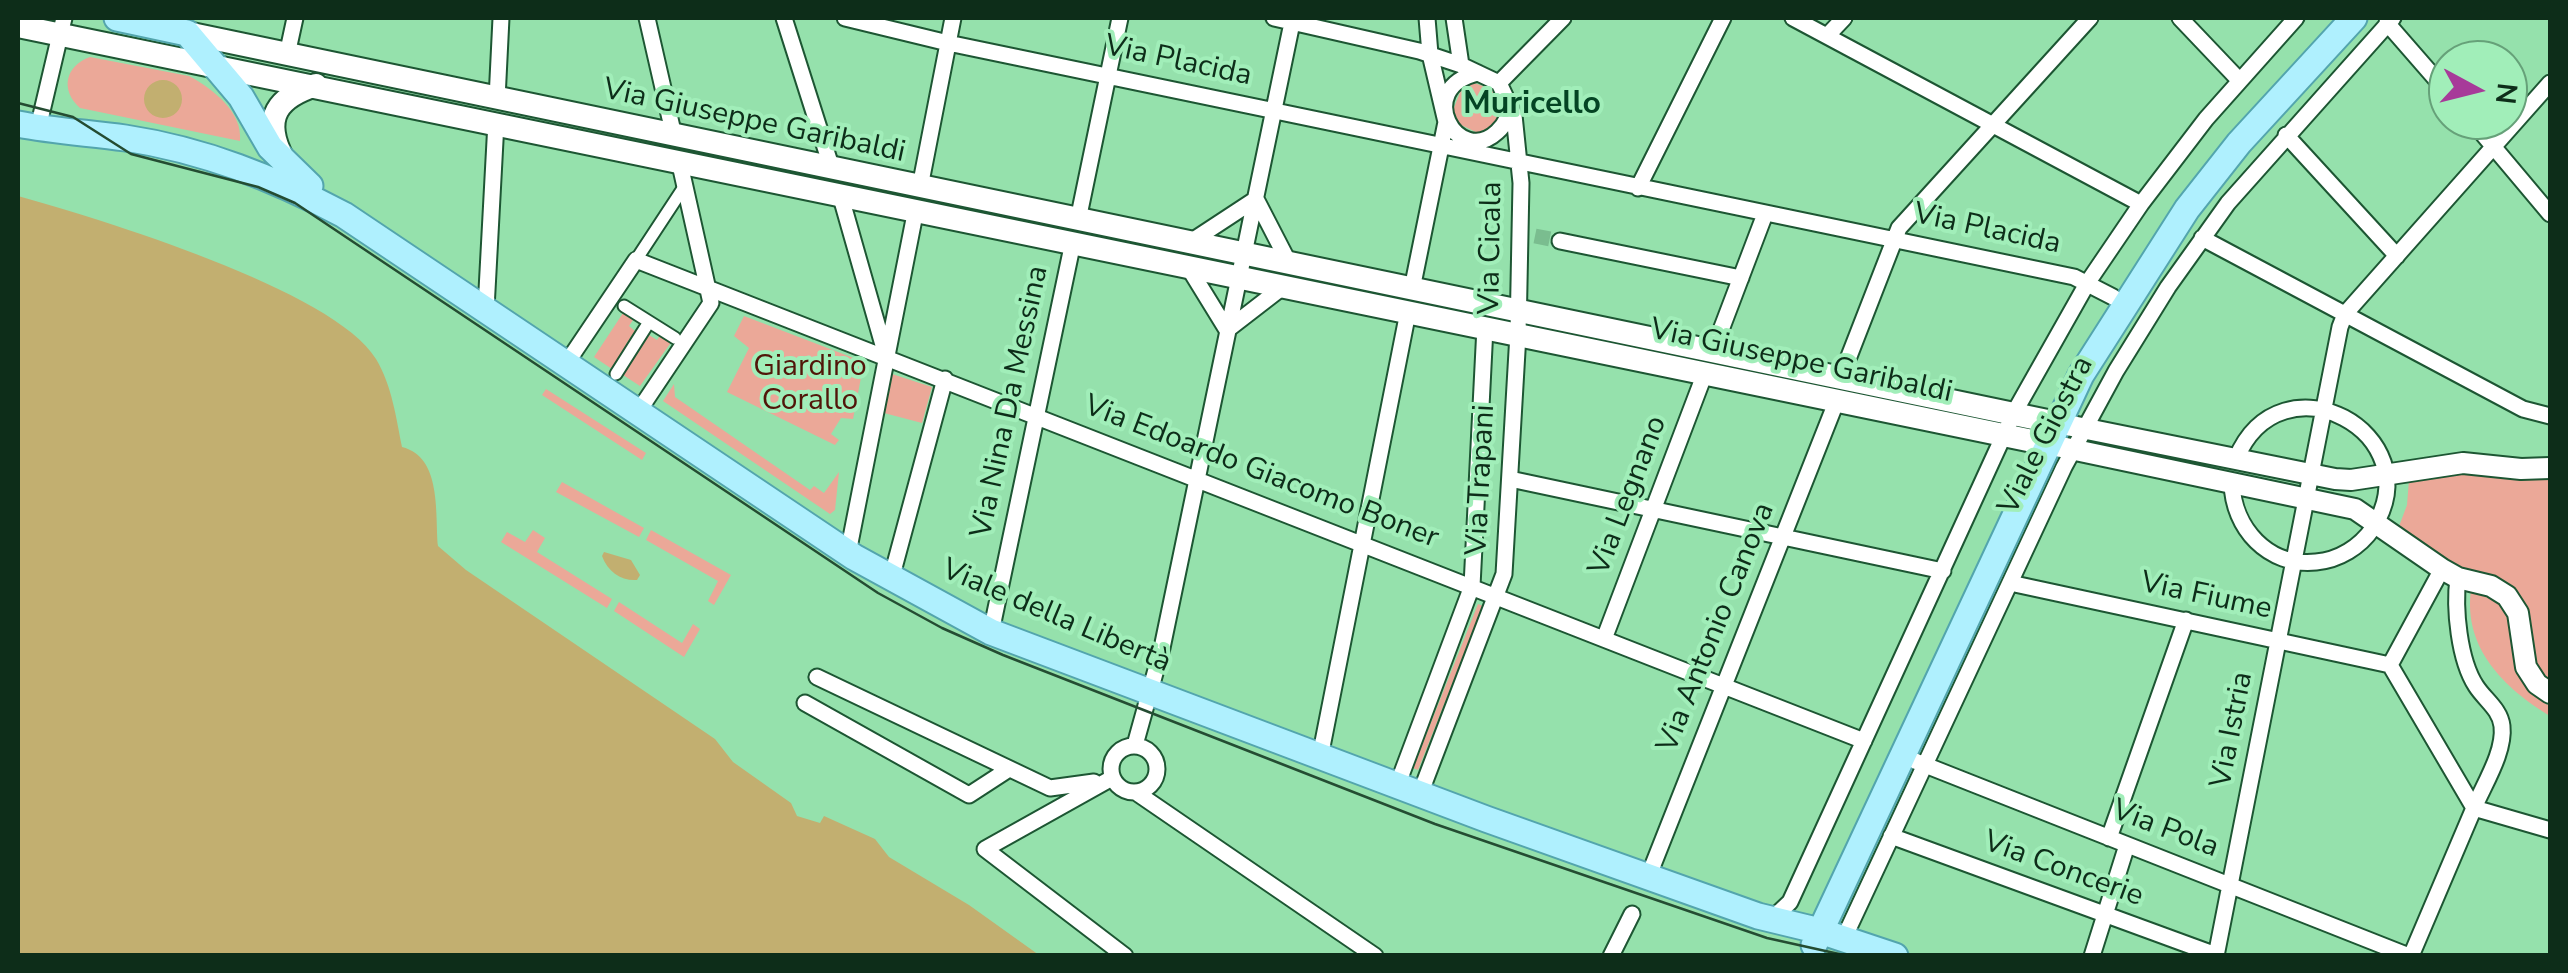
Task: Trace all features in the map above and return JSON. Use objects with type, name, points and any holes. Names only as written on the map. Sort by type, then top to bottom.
[{"type":"main road","points":[[117,18],[187,33],[241,97],[270,147],[286,166],[344,215]]},
{"type":"main road","name":"Viale Giostra","points":[[1801,930],[2113,297],[2176,202],[2228,136],[2334,18]]},
{"type":"main road","name":"Viale Giostra","points":[[1801,930],[1913,760],[2044,432],[2187,209],[2249,132],[2354,18]]},
{"type":"main road","name":"Via Giuseppe Garibaldi","points":[[18,26],[62,26],[316,85],[674,136],[832,169],[918,198],[1075,231],[1189,253],[1244,253],[1289,263],[1486,327],[1518,322]]},
{"type":"main road","name":"Via Giuseppe Garibaldi","points":[[187,33],[295,57],[679,160],[840,194],[918,198]]},
{"type":"main road","points":[[286,166],[274,133],[278,108],[291,93],[316,85]]},
{"type":"main road","points":[[28,126],[126,138],[227,162],[283,182],[344,215]]},
{"type":"main road","name":"Viale della Libertà","points":[[344,215],[848,553],[990,632],[1408,790],[1801,930],[1895,956]]},
{"type":"main road","name":"Via Giuseppe Garibaldi","points":[[1189,253],[1239,276],[1284,286],[1410,300],[1839,389],[2014,413],[2044,432]]},
{"type":"main road","name":"Via Giuseppe Garibaldi","points":[[1839,389],[2005,436],[2044,432]]},
{"type":"street","points":[[486,309],[501,18]]},
{"type":"street","points":[[648,18],[674,136]]},
{"type":"street","points":[[784,18],[832,169]]},
{"type":"street","name":"Via Placida","points":[[845,18],[1638,188],[1894,238],[2088,282],[2113,297]]},
{"type":"street","points":[[848,553],[953,18]]},
{"type":"street","name":"Via Nina Da Messina","points":[[990,632],[1120,18]]},
{"type":"street","points":[[1274,18],[1430,54],[1500,83],[1509,100],[1508,118],[1502,128],[1488,139],[1442,145]]},
{"type":"street","points":[[1427,18],[1430,54],[1446,122],[1457,134],[1476,141]]},
{"type":"street","points":[[1446,18],[1455,62]]},
{"type":"street","points":[[1320,757],[1442,145],[1445,98],[1455,62],[1454,18]]},
{"type":"street","points":[[1500,83],[1563,18]]},
{"type":"street","points":[[1638,188],[1722,18]]},
{"type":"street","points":[[1794,18],[2141,204]]},
{"type":"street","points":[[1827,36],[1844,18]]},
{"type":"street","name":"Via Antonio Canova","points":[[1648,875],[1783,536],[1899,228],[2090,18]]},
{"type":"street","points":[[2180,18],[2238,80]]},
{"type":"street","name":"Viale Giostra","points":[[1801,930],[1864,741],[2014,413],[2088,282],[2141,204],[2238,80],[2296,18]]},
{"type":"street","points":[[1135,746],[1152,694],[1292,20]]},
{"type":"street","points":[[2390,20],[2428,68]]},
{"type":"street","name":"Viale Giostra","points":[[1801,930],[1891,836],[1913,760],[2010,583],[2085,428],[2202,238],[2286,134],[2390,20]]},
{"type":"street","points":[[294,23],[295,57]]},
{"type":"street","points":[[28,126],[62,26]]},
{"type":"street","points":[[1445,98],[1462,76],[1478,73]]},
{"type":"street","points":[[2345,314],[2550,83]]},
{"type":"street","name":"Via Cicala","points":[[1509,100],[1527,235],[1518,322]]},
{"type":"street","points":[[2286,134],[2396,256]]},
{"type":"street","points":[[2488,140],[2550,214]]},
{"type":"street","points":[[638,412],[710,303],[679,160]]},
{"type":"street","points":[[566,364],[684,188]]},
{"type":"street","points":[[840,194],[886,356]]},
{"type":"street","points":[[1226,330],[1189,253],[1256,199]]},
{"type":"street","points":[[1256,199],[1289,263]]},
{"type":"street","name":"Via Legnano","points":[[1604,638],[1766,214]]},
{"type":"street","points":[[2202,238],[2523,409],[2550,416]]},
{"type":"street","points":[[1560,241],[1741,278]]},
{"type":"street","name":"Via Edoardo Giacomo Boner","points":[[636,260],[1864,741]]},
{"type":"street","points":[[1226,330],[1284,286]]},
{"type":"street","points":[[624,306],[675,338]]},
{"type":"street","name":"Via Istria","points":[[2216,955],[2345,314]]},
{"type":"street","points":[[616,374],[649,322]]},
{"type":"street","name":"Via Trapani","points":[[1408,790],[1504,574],[1518,322]]},
{"type":"street","name":"Via Trapani","points":[[1408,790],[1472,586],[1486,327]]},
{"type":"street","points":[[891,579],[945,379]]},
{"type":"street","points":[[2232,483],[2236,512],[2249,535],[2292,568],[2342,555],[2382,526],[2392,474],[2370,438],[2325,403],[2271,417],[2250,435],[2236,459]]},
{"type":"street","name":"Via Giuseppe Garibaldi","points":[[2044,432],[2085,428],[2352,480],[2464,463],[2520,469],[2550,466]]},
{"type":"street","name":"Via Giuseppe Garibaldi","points":[[2044,432],[2074,450],[2340,503],[2382,526],[2450,574],[2491,586],[2508,596],[2518,613],[2526,667],[2537,684],[2550,693]]},
{"type":"street","points":[[1510,479],[1943,570]]},
{"type":"street","points":[[2450,574],[2390,665],[2474,808],[2550,830]]},
{"type":"street","points":[[2410,956],[2496,756],[2502,726],[2469,668],[2450,574]]},
{"type":"street","name":"Via Fiume","points":[[2010,583],[2390,665]]},
{"type":"street","points":[[2109,838],[2186,620]]},
{"type":"street","points":[[817,677],[1050,788],[1071,788],[1112,778]]},
{"type":"street","points":[[805,704],[969,795],[1009,769]]},
{"type":"street","points":[[1137,793],[1151,786],[1158,772],[1149,751],[1127,746],[1111,762],[1112,778],[1122,790],[1137,793],[1376,956]]},
{"type":"street","name":"Via Pola","points":[[1913,760],[2410,956]]},
{"type":"street","points":[[1112,778],[985,849],[1125,956]]},
{"type":"street","name":"Via Concerie","points":[[1891,836],[2216,955]]},
{"type":"street","points":[[2092,956],[2128,844]]},
{"type":"street","points":[[1610,956],[1632,914]]},
{"type":"green space","points":[[90,57],[189,76],[232,111],[240,141],[80,108],[70,94],[68,79],[75,66]]},
{"type":"green space","points":[[1474,83],[1495,90],[1503,110],[1497,123],[1478,133],[1459,124],[1453,110],[1461,90]]},
{"type":"green space","points":[[625,310],[635,317],[629,326],[635,331],[626,344],[630,348],[615,371],[594,357]]},
{"type":"green space","name":"Giardino Corallo","points":[[744,316],[864,362],[853,419],[841,418],[831,434],[839,440],[835,445],[727,392],[749,348],[734,336]]},
{"type":"green space","points":[[661,334],[672,341],[640,386],[623,375],[649,335],[657,340]]},
{"type":"green space","points":[[892,374],[932,387],[922,423],[884,413]]},
{"type":"green space","points":[[674,384],[675,397],[810,490],[814,486],[824,493],[839,472],[835,510],[830,514],[663,401]]},
{"type":"green space","points":[[546,389],[646,453],[642,460],[542,395]]},
{"type":"green space","points":[[2472,472],[2550,478],[2550,682],[2536,662],[2527,612],[2515,590],[2495,578],[2458,567],[2398,529],[2407,505],[2409,480]]},
{"type":"green space","points":[[562,482],[644,528],[639,537],[556,492]]},
{"type":"green space","points":[[533,530],[545,538],[537,552],[612,599],[607,608],[501,542],[507,532],[525,542]]},
{"type":"green space","points":[[651,530],[731,575],[714,605],[708,601],[718,581],[646,540]]},
{"type":"green space","points":[[2471,590],[2494,598],[2508,614],[2522,680],[2532,694],[2550,706],[2550,716],[2517,693],[2490,664],[2474,630]]},
{"type":"green space","points":[[619,602],[682,643],[693,624],[700,629],[684,657],[614,611]]},
{"type":"green space","points":[[1478,604],[1483,606],[1418,770],[1413,768]]},
{"type":"shaded area","points":[[163,80],[176,86],[182,99],[176,112],[163,118],[150,112],[144,99],[150,86]]},
{"type":"shaded area","points":[[18,196],[211,260],[266,283],[352,333],[376,359],[386,380],[402,447],[415,453],[430,474],[438,546],[466,570],[715,739],[733,762],[791,803],[797,816],[820,823],[824,816],[875,839],[889,857],[969,905],[1039,955],[18,955]]},
{"type":"shaded area","points":[[604,552],[631,560],[640,575],[637,580],[611,571],[602,556]]},
{"type":"tunnel","points":[[1535,236],[1560,241]]},
{"type":"tram line","points":[[18,103],[73,117],[131,154],[258,187],[295,203],[878,593],[942,628],[1435,824],[1767,938],[1848,956]]},
{"type":"district","name":"Muricello","points":[[1532,105]]}]
